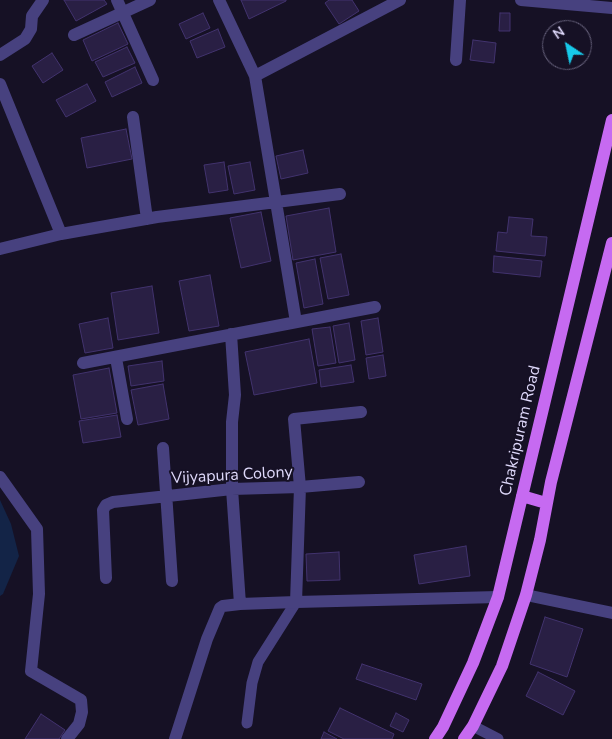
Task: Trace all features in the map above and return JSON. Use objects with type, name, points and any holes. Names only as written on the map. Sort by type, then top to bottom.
[{"type":"main road","name":"Chakripuram Road","points":[[435,739],[443,727],[473,662],[498,596],[612,120]]},
{"type":"main road","points":[[464,739],[474,726],[502,666],[526,596],[540,540],[546,503],[612,243]]},
{"type":"main road","points":[[522,496],[546,503]]},
{"type":"street","points":[[0,55],[25,39],[31,29],[32,16],[43,0]]},
{"type":"street","points":[[117,0],[153,80]]},
{"type":"street","points":[[74,35],[150,0]]},
{"type":"street","points":[[219,0],[255,76],[296,322]]},
{"type":"street","points":[[255,76],[400,0]]},
{"type":"street","points":[[456,60],[460,0]]},
{"type":"street","points":[[521,0],[612,8]]},
{"type":"street","points":[[0,84],[60,234]]},
{"type":"street","points":[[133,117],[147,219]]},
{"type":"street","points":[[0,249],[60,234],[147,219],[340,194]]},
{"type":"street","points":[[84,363],[375,307]]},
{"type":"street","points":[[230,334],[235,395],[232,422],[232,489],[240,604]]},
{"type":"street","points":[[116,358],[126,419]]},
{"type":"street","points":[[358,482],[300,487],[294,419],[361,412]]},
{"type":"street","points":[[163,448],[172,580]]},
{"type":"street","points":[[0,477],[37,530],[39,594],[31,671],[81,700],[82,712],[79,724],[67,739]]},
{"type":"street","name":"Vijyapura Colony","points":[[106,578],[103,510],[106,505],[113,502],[232,489],[300,487],[296,602]]},
{"type":"street","points":[[175,739],[204,648],[220,608],[223,606],[498,596]]},
{"type":"street","points":[[526,596],[612,613]]},
{"type":"lane","points":[[247,723],[252,683],[258,662],[296,602]]},
{"type":"lane","points":[[474,726],[498,739]]},
{"type":"water","points":[[0,500],[11,524],[19,556],[3,594],[0,596]]},
{"type":"building","points":[[64,0],[104,0],[107,4],[76,21]]},
{"type":"building","points":[[241,0],[286,0],[286,1],[249,19]]},
{"type":"building","points":[[329,0],[352,0],[359,11],[339,24],[325,3]]},
{"type":"building","points":[[203,13],[210,28],[186,39],[179,24]]},
{"type":"building","points":[[500,13],[510,13],[510,31],[499,31]]},
{"type":"building","points":[[118,23],[128,44],[92,61],[83,40]]},
{"type":"building","points":[[218,29],[225,47],[197,58],[190,41]]},
{"type":"building","points":[[473,40],[496,43],[494,63],[470,60]]},
{"type":"building","points":[[127,47],[135,63],[103,77],[95,62]]},
{"type":"building","points":[[52,53],[63,70],[43,83],[32,66]]},
{"type":"building","points":[[135,67],[142,83],[112,97],[105,82]]},
{"type":"building","points":[[87,84],[96,101],[66,117],[56,100]]},
{"type":"building","points":[[126,129],[132,159],[87,168],[81,138]]},
{"type":"building","points":[[303,150],[308,173],[281,179],[276,156]]},
{"type":"building","points":[[224,162],[228,190],[209,193],[204,165]]},
{"type":"building","points":[[250,162],[255,190],[234,194],[228,166]]},
{"type":"building","points":[[329,208],[336,252],[293,260],[286,216]]},
{"type":"building","points":[[261,212],[271,261],[241,268],[230,218]]},
{"type":"building","points":[[509,217],[533,219],[531,236],[547,237],[545,256],[496,251],[498,232],[507,233]]},
{"type":"building","points":[[341,254],[349,295],[328,299],[320,258]]},
{"type":"building","points":[[494,256],[542,261],[540,277],[493,272]]},
{"type":"building","points":[[315,259],[323,304],[304,308],[296,263]]},
{"type":"building","points":[[210,275],[219,326],[189,331],[179,281]]},
{"type":"building","points":[[152,286],[159,333],[118,340],[111,293]]},
{"type":"building","points":[[108,318],[113,348],[85,353],[79,324]]},
{"type":"building","points":[[378,318],[383,352],[366,355],[361,321]]},
{"type":"building","points":[[349,323],[355,360],[339,363],[333,326]]},
{"type":"building","points":[[330,327],[336,363],[318,366],[312,329]]},
{"type":"building","points":[[309,339],[317,383],[254,395],[245,352]]},
{"type":"building","points":[[383,355],[386,376],[369,379],[366,358]]},
{"type":"building","points":[[162,361],[164,381],[131,386],[128,366]]},
{"type":"building","points":[[351,365],[354,382],[321,387],[319,370]]},
{"type":"building","points":[[109,368],[117,413],[81,419],[73,375]]},
{"type":"building","points":[[163,384],[169,419],[138,425],[131,390]]},
{"type":"building","points":[[117,415],[121,437],[83,443],[79,421]]},
{"type":"building","points":[[466,546],[470,576],[419,584],[414,555]]},
{"type":"building","points":[[339,552],[340,580],[307,581],[306,554]]},
{"type":"building","points":[[545,617],[583,629],[567,677],[530,664]]},
{"type":"building","points":[[362,664],[422,684],[416,700],[356,679]]},
{"type":"building","points":[[538,672],[575,691],[563,715],[526,696]]},
{"type":"building","points":[[340,708],[394,734],[392,739],[344,739],[328,731]]},
{"type":"building","points":[[396,713],[409,720],[403,732],[390,726]]},
{"type":"building","points":[[41,714],[65,730],[59,739],[25,739]]},
{"type":"building","points":[[324,732],[337,739],[321,739]]}]
